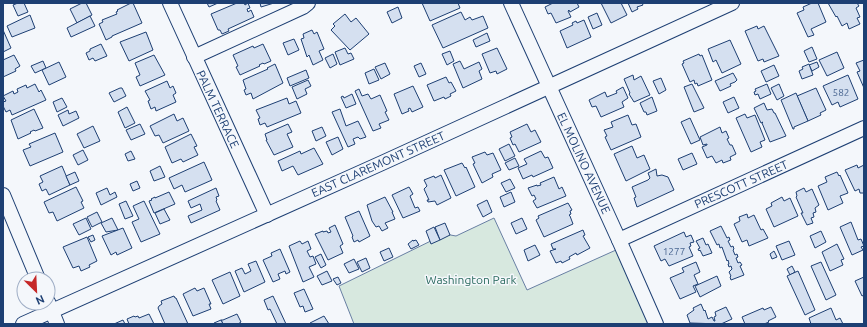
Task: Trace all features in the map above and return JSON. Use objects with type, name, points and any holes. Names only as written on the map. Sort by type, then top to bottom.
[{"type":"street","name":"PALM TERRACE","points":[[170,3],[267,215]]},
{"type":"street","points":[[194,57],[303,7],[308,3]]},
{"type":"street","name":"EL MOLINO AVENUE","points":[[510,3],[656,324]]},
{"type":"street","name":"EAST CLAREMONT STREET","points":[[23,324],[267,215],[732,3]]},
{"type":"street","name":"PRESCOTT STREET","points":[[619,240],[864,128]]},
{"type":"street","points":[[3,195],[35,271]]},
{"type":"green space","name":"Washington Park","points":[[494,218],[527,290],[616,250],[650,324],[354,324],[339,286],[445,234],[456,236]]},
{"type":"building","points":[[24,3],[28,12],[18,16],[13,5]]},
{"type":"building","points":[[82,3],[86,3],[92,15],[77,23],[70,9]]},
{"type":"building","points":[[133,3],[142,23],[106,40],[99,24],[103,22],[102,20],[117,14],[117,10]]},
{"type":"building","points":[[207,3],[218,3],[209,7]]},
{"type":"building","points":[[237,3],[244,3],[245,5],[248,3],[250,8],[247,9],[248,12],[251,10],[254,17],[228,29],[229,31],[222,34],[220,30],[218,30],[211,14]]},
{"type":"building","points":[[260,3],[274,3],[261,7]]},
{"type":"building","points":[[422,3],[458,3],[460,8],[430,21]]},
{"type":"building","points":[[553,3],[577,3],[579,7],[570,12],[569,10],[568,11],[571,17],[556,23],[551,13],[548,14],[545,7]]},
{"type":"building","points":[[601,3],[621,3],[627,15],[611,23]]},
{"type":"building","points":[[628,3],[642,3],[643,5],[637,7],[638,9],[632,12]]},
{"type":"building","points":[[812,3],[818,3],[826,22],[811,29],[814,35],[808,37],[797,13],[804,10],[803,7]]},
{"type":"building","points":[[828,3],[857,3],[859,6],[856,8],[860,17],[857,18],[860,24],[849,29],[847,23],[842,26]]},
{"type":"building","points":[[398,7],[402,18],[392,23],[387,12]]},
{"type":"building","points":[[461,12],[465,20],[470,17],[472,20],[483,16],[488,28],[443,48],[432,25]]},
{"type":"building","points":[[597,13],[602,25],[593,29],[588,17]]},
{"type":"building","points":[[345,14],[351,22],[356,18],[369,34],[350,50],[331,30],[335,26],[333,24]]},
{"type":"building","points":[[30,15],[35,28],[12,37],[7,26]]},
{"type":"building","points":[[90,16],[95,26],[71,37],[67,28]]},
{"type":"building","points":[[584,20],[591,37],[567,48],[560,31],[573,25],[572,23],[576,21],[577,23]]},
{"type":"building","points":[[757,26],[758,29],[764,26],[779,56],[764,62],[763,59],[758,61],[745,31]]},
{"type":"building","points":[[3,30],[11,48],[3,52]]},
{"type":"building","points":[[312,30],[314,34],[317,32],[324,49],[319,51],[323,60],[313,65],[309,55],[307,57],[301,39],[304,38],[303,34]]},
{"type":"building","points":[[146,32],[153,50],[129,61],[120,42]]},
{"type":"building","points":[[487,33],[490,41],[476,47],[473,40]]},
{"type":"building","points":[[294,39],[299,50],[288,55],[283,43]]},
{"type":"building","points":[[730,40],[741,64],[722,73],[716,60],[713,62],[708,49]]},
{"type":"building","points":[[101,44],[107,56],[95,61],[93,58],[89,60],[86,53],[90,51],[90,49]]},
{"type":"building","points":[[263,44],[271,61],[264,64],[263,63],[259,65],[260,66],[240,75],[233,55],[253,46],[254,48]]},
{"type":"building","points":[[812,47],[817,59],[809,62],[804,51]]},
{"type":"building","points":[[345,48],[348,54],[351,53],[354,59],[340,65],[335,52]]},
{"type":"building","points":[[497,48],[507,69],[497,74],[496,71],[490,73],[482,54]]},
{"type":"building","points":[[450,51],[454,61],[447,65],[442,54]]},
{"type":"building","points":[[837,52],[844,68],[827,76],[819,60]]},
{"type":"building","points":[[333,54],[337,64],[330,68],[325,58]]},
{"type":"building","points":[[699,54],[700,56],[702,55],[712,80],[698,86],[697,83],[695,84],[694,80],[690,82],[682,64],[684,63],[683,61]]},
{"type":"building","points":[[14,55],[20,66],[15,69],[16,71],[3,77],[3,60]]},
{"type":"building","points":[[154,55],[165,75],[140,86],[136,77],[140,75],[135,63]]},
{"type":"building","points":[[864,60],[864,88],[857,72],[860,71],[856,63]]},
{"type":"building","points":[[43,61],[46,68],[35,73],[31,66]]},
{"type":"building","points":[[460,61],[464,69],[479,62],[482,69],[479,71],[482,79],[463,88],[453,64]]},
{"type":"building","points":[[59,62],[66,77],[49,85],[42,70]]},
{"type":"building","points":[[817,62],[819,67],[812,71],[809,65]]},
{"type":"building","points":[[385,63],[390,74],[381,79],[375,67]]},
{"type":"building","points":[[421,63],[426,74],[419,77],[414,66]]},
{"type":"building","points":[[275,64],[283,83],[253,99],[251,93],[246,95],[243,80],[268,69],[267,68]]},
{"type":"building","points":[[809,64],[813,75],[802,79],[799,71],[803,69],[802,67]]},
{"type":"building","points":[[774,65],[779,76],[766,82],[761,71]]},
{"type":"building","points":[[374,69],[379,80],[369,84],[365,73]]},
{"type":"building","points":[[306,70],[309,78],[290,86],[287,78]]},
{"type":"building","points":[[733,73],[737,80],[730,84],[731,86],[720,91],[715,81]]},
{"type":"building","points":[[633,75],[634,80],[641,76],[650,95],[634,102],[629,94],[630,93],[624,79]]},
{"type":"building","points":[[848,75],[858,99],[840,107],[838,102],[832,105],[823,86]]},
{"type":"building","points":[[446,77],[456,91],[445,99],[444,97],[434,101],[427,85]]},
{"type":"building","points":[[661,78],[666,90],[659,94],[653,81]]},
{"type":"building","points":[[308,80],[311,86],[305,89],[307,94],[297,99],[292,87]]},
{"type":"building","points":[[167,81],[170,88],[173,86],[176,93],[173,95],[176,102],[156,111],[155,107],[151,109],[148,101],[150,100],[145,91]]},
{"type":"building","points":[[35,84],[39,92],[41,90],[46,100],[12,115],[10,110],[6,112],[3,102],[6,101],[3,96],[13,91],[14,94],[18,92],[17,89],[26,85],[27,88]]},
{"type":"building","points":[[692,84],[704,108],[694,112],[684,87]]},
{"type":"building","points":[[767,84],[771,94],[760,99],[758,94],[755,95],[755,89]]},
{"type":"building","points":[[779,84],[784,96],[777,100],[771,88]]},
{"type":"building","points":[[413,86],[423,107],[412,112],[410,108],[408,109],[409,111],[402,114],[394,94]]},
{"type":"building","points":[[623,87],[628,98],[622,102],[624,107],[601,117],[596,106],[592,107],[589,100],[605,92],[607,97],[617,93],[616,91]]},
{"type":"building","points":[[122,88],[126,96],[114,102],[109,93]]},
{"type":"building","points":[[816,88],[826,110],[820,113],[821,115],[808,121],[797,96]]},
{"type":"building","points":[[359,89],[362,96],[368,94],[371,99],[380,95],[389,120],[379,124],[381,128],[373,131],[355,91]]},
{"type":"building","points":[[796,93],[808,121],[794,127],[793,129],[781,100]]},
{"type":"building","points":[[352,94],[356,104],[346,108],[341,97],[343,96],[344,98]]},
{"type":"building","points":[[652,97],[657,111],[647,115],[640,103]]},
{"type":"building","points":[[734,97],[739,108],[728,113],[723,102]]},
{"type":"building","points":[[62,98],[67,107],[57,112],[53,102]]},
{"type":"building","points":[[287,98],[289,104],[296,101],[301,113],[267,127],[265,123],[260,125],[258,119],[260,118],[256,110]]},
{"type":"building","points":[[764,103],[767,110],[772,109],[775,113],[786,136],[770,142],[762,123],[763,122],[761,123],[754,108]]},
{"type":"building","points":[[127,107],[135,123],[125,128],[118,112]]},
{"type":"building","points":[[34,109],[43,128],[34,130],[18,139],[11,120]]},
{"type":"building","points":[[340,109],[346,126],[358,121],[366,137],[360,139],[358,137],[353,139],[355,144],[348,147],[332,112]]},
{"type":"building","points":[[68,110],[69,114],[76,111],[79,118],[63,126],[58,115]]},
{"type":"building","points":[[174,114],[177,121],[183,118],[189,131],[163,143],[159,135],[155,136],[150,126]]},
{"type":"building","points":[[745,114],[747,118],[755,115],[765,140],[760,142],[762,147],[751,152],[736,118]]},
{"type":"building","points":[[628,115],[632,125],[636,124],[641,137],[611,150],[605,137],[607,136],[604,130],[613,127],[611,122]]},
{"type":"building","points":[[690,118],[700,140],[691,144],[681,122]]},
{"type":"building","points":[[140,124],[145,134],[131,140],[126,130]]},
{"type":"building","points":[[288,124],[292,132],[287,134],[293,147],[274,155],[266,140],[265,134]]},
{"type":"building","points":[[527,124],[531,132],[535,130],[541,142],[519,152],[515,144],[513,145],[510,138],[512,137],[510,132]]},
{"type":"building","points":[[93,126],[100,141],[84,148],[77,134]]},
{"type":"building","points":[[322,127],[326,136],[316,141],[312,131]]},
{"type":"building","points":[[720,127],[722,133],[726,131],[729,138],[727,139],[730,145],[732,145],[736,154],[730,157],[731,160],[723,163],[722,160],[716,163],[712,156],[707,158],[702,147],[707,144],[703,145],[700,137]]},
{"type":"building","points":[[55,133],[63,152],[30,166],[23,150],[31,147],[29,144]]},
{"type":"building","points":[[191,134],[197,146],[194,147],[198,155],[183,162],[181,159],[172,163],[165,147]]},
{"type":"building","points":[[338,137],[343,149],[332,155],[326,142]]},
{"type":"building","points":[[509,144],[515,156],[505,161],[499,149]]},
{"type":"building","points":[[632,146],[637,158],[644,155],[650,169],[626,181],[614,154]]},
{"type":"building","points":[[314,148],[323,164],[298,175],[293,166],[282,171],[278,161],[300,151],[301,154]]},
{"type":"building","points":[[83,150],[88,160],[78,165],[73,155]]},
{"type":"building","points":[[131,151],[135,159],[128,161],[125,154]]},
{"type":"building","points":[[541,151],[545,158],[548,157],[553,168],[533,177],[532,175],[523,179],[518,168],[527,164],[524,159]]},
{"type":"building","points":[[485,152],[487,155],[493,153],[501,170],[492,174],[493,177],[482,183],[473,164],[475,163],[472,157]]},
{"type":"building","points":[[692,153],[697,164],[683,170],[678,159]]},
{"type":"building","points":[[515,158],[519,166],[509,170],[505,163]]},
{"type":"building","points":[[204,162],[212,180],[185,192],[182,185],[174,189],[169,178]]},
{"type":"building","points":[[462,163],[465,168],[466,167],[475,187],[456,196],[444,170]]},
{"type":"building","points":[[857,165],[858,168],[864,165],[863,193],[860,193],[859,189],[855,191],[845,170]]},
{"type":"building","points":[[62,166],[70,185],[49,195],[46,189],[42,191],[39,184],[43,182],[40,176]]},
{"type":"building","points":[[160,166],[165,177],[154,181],[150,171]]},
{"type":"building","points":[[656,169],[657,176],[662,175],[668,177],[674,190],[637,207],[634,198],[636,197],[632,187],[648,180],[650,178],[648,173]]},
{"type":"building","points":[[75,172],[79,181],[70,185],[66,176]]},
{"type":"building","points":[[837,172],[839,176],[840,175],[848,193],[840,196],[843,203],[828,210],[818,186],[827,182],[825,177]]},
{"type":"building","points":[[441,175],[451,198],[437,205],[435,201],[428,202],[427,200],[429,200],[424,189],[427,186],[424,180]]},
{"type":"building","points":[[554,177],[559,189],[562,187],[566,196],[537,208],[533,201],[536,199],[534,195],[532,196],[528,188],[541,185],[540,183]]},
{"type":"building","points":[[510,179],[515,188],[506,192],[501,183]]},
{"type":"building","points":[[137,181],[140,188],[133,191],[130,184]]},
{"type":"building","points":[[76,187],[83,201],[81,202],[84,208],[57,221],[53,212],[49,213],[44,202]]},
{"type":"building","points":[[409,187],[413,194],[410,196],[415,208],[418,207],[420,211],[403,218],[392,195]]},
{"type":"building","points":[[107,188],[110,195],[115,192],[117,197],[101,205],[96,193]]},
{"type":"building","points":[[216,188],[219,196],[216,197],[216,201],[220,210],[191,223],[188,216],[202,210],[200,204],[191,208],[188,201]]},
{"type":"building","points":[[804,188],[806,192],[812,189],[819,205],[815,208],[816,212],[813,213],[814,217],[811,218],[813,223],[807,225],[796,197],[796,192]]},
{"type":"building","points":[[169,192],[175,204],[154,213],[149,201]]},
{"type":"building","points":[[511,192],[515,202],[504,207],[500,197]]},
{"type":"building","points":[[385,197],[395,219],[385,223],[388,228],[382,231],[379,226],[376,227],[372,221],[367,205]]},
{"type":"building","points":[[782,197],[784,201],[790,198],[798,216],[774,227],[766,209],[772,206],[771,203]]},
{"type":"building","points":[[487,200],[492,212],[483,217],[477,205]]},
{"type":"building","points":[[126,201],[133,216],[125,219],[119,204]]},
{"type":"building","points":[[144,201],[160,234],[141,242],[132,222],[139,219],[133,206]]},
{"type":"building","points":[[568,203],[572,210],[570,211],[571,214],[569,215],[573,224],[544,237],[536,220],[539,218],[538,216]]},
{"type":"building","points":[[164,209],[170,220],[160,224],[155,213]]},
{"type":"building","points":[[359,211],[370,236],[359,242],[358,240],[354,242],[345,217]]},
{"type":"building","points":[[97,212],[102,222],[92,227],[87,217]]},
{"type":"building","points":[[747,214],[748,218],[754,215],[761,230],[763,229],[768,238],[749,246],[747,240],[742,242],[734,224],[740,221],[739,217]]},
{"type":"building","points":[[86,218],[91,229],[79,235],[73,224]]},
{"type":"building","points":[[112,218],[118,230],[106,232],[101,223]]},
{"type":"building","points":[[522,218],[527,229],[516,234],[511,223]]},
{"type":"building","points":[[851,222],[858,240],[861,239],[864,246],[861,247],[863,250],[852,255],[840,227]]},
{"type":"building","points":[[445,223],[450,235],[440,240],[435,227]]},
{"type":"building","points":[[335,225],[343,244],[340,246],[343,253],[328,260],[315,234],[323,231],[327,231],[328,233],[331,232],[329,228]]},
{"type":"building","points":[[721,226],[727,238],[729,237],[730,240],[728,241],[731,247],[733,246],[735,255],[737,254],[738,257],[736,258],[738,263],[740,262],[742,265],[740,266],[744,275],[731,280],[729,272],[732,269],[731,266],[729,267],[728,260],[727,261],[722,247],[720,248],[719,244],[717,245],[710,231]]},
{"type":"building","points":[[434,227],[440,240],[431,244],[426,231]]},
{"type":"building","points":[[123,228],[132,248],[117,255],[116,252],[111,255],[102,236]]},
{"type":"building","points":[[583,230],[585,235],[583,236],[590,248],[577,255],[576,253],[569,257],[570,259],[562,263],[561,261],[556,263],[550,251],[556,249],[553,249],[551,244]]},
{"type":"building","points":[[821,231],[826,242],[815,248],[810,236]]},
{"type":"building","points":[[684,232],[686,237],[691,235],[694,242],[690,243],[691,246],[689,247],[693,256],[669,266],[665,259],[661,261],[654,246]]},
{"type":"building","points":[[93,235],[95,240],[91,242],[88,237]]},
{"type":"building","points":[[87,237],[97,261],[89,265],[90,267],[81,271],[79,266],[73,268],[63,247]]},
{"type":"building","points":[[703,238],[706,245],[708,244],[712,253],[703,256],[698,249],[700,248],[696,241]]},
{"type":"building","points":[[413,240],[416,240],[419,245],[411,249],[408,244]]},
{"type":"building","points":[[300,241],[302,244],[308,241],[311,249],[307,251],[310,257],[313,256],[316,264],[309,267],[314,277],[303,282],[289,246]]},
{"type":"building","points":[[789,241],[795,255],[782,260],[776,246]]},
{"type":"building","points":[[837,244],[844,259],[841,260],[843,265],[830,271],[822,252]]},
{"type":"building","points":[[535,245],[540,255],[528,261],[524,250]]},
{"type":"building","points":[[389,248],[393,257],[384,261],[380,252]]},
{"type":"building","points":[[280,249],[290,272],[286,274],[285,271],[278,274],[280,279],[273,282],[263,260],[272,256],[271,253]]},
{"type":"building","points":[[774,251],[777,257],[772,259],[770,254]]},
{"type":"building","points":[[321,254],[326,265],[321,268],[315,257]]},
{"type":"building","points":[[366,258],[370,268],[362,272],[357,262]]},
{"type":"building","points":[[354,259],[359,269],[349,273],[344,264]]},
{"type":"building","points":[[256,261],[265,282],[244,292],[235,271],[242,268],[245,274],[251,271],[248,264]]},
{"type":"building","points":[[696,262],[700,272],[694,275],[698,284],[693,286],[696,292],[680,299],[670,278],[684,272],[682,268]]},
{"type":"building","points":[[821,262],[836,295],[826,300],[811,266]]},
{"type":"building","points":[[792,266],[795,272],[790,275],[787,269]]},
{"type":"building","points":[[327,271],[332,281],[322,285],[317,276]]},
{"type":"building","points":[[798,271],[815,310],[805,315],[787,276]]},
{"type":"building","points":[[230,272],[240,296],[223,304],[212,280]]},
{"type":"building","points":[[717,276],[721,286],[700,297],[695,286]]},
{"type":"building","points":[[338,277],[341,283],[337,285],[333,279]]},
{"type":"building","points":[[864,277],[864,295],[862,296],[855,281]]},
{"type":"building","points":[[195,288],[197,291],[204,288],[211,304],[209,304],[211,309],[193,316],[183,294]]},
{"type":"building","points":[[304,289],[313,309],[305,312],[303,306],[300,307],[294,293]]},
{"type":"building","points":[[174,296],[188,324],[165,324],[158,308],[162,304],[161,301]]},
{"type":"building","points":[[273,296],[286,324],[277,324],[270,309],[268,310],[264,300]]},
{"type":"building","points":[[701,304],[708,319],[712,317],[715,321],[715,312],[726,307],[732,319],[721,324],[690,323],[687,315],[694,310],[693,308]]},
{"type":"building","points":[[771,307],[776,317],[768,321],[769,322],[764,324],[745,324],[742,317],[763,308],[764,310]]},
{"type":"building","points":[[831,308],[836,320],[840,318],[843,324],[811,324],[809,318]]},
{"type":"building","points":[[149,314],[154,324],[129,324],[127,319],[134,316],[138,316],[139,318]]},
{"type":"building","points":[[237,314],[241,322],[238,324],[223,324],[221,320]]},
{"type":"building","points":[[324,316],[329,324],[310,324],[310,323]]},
{"type":"building","points":[[123,320],[125,324],[114,324]]},
{"type":"building","points":[[221,320],[223,324],[214,323]]}]
